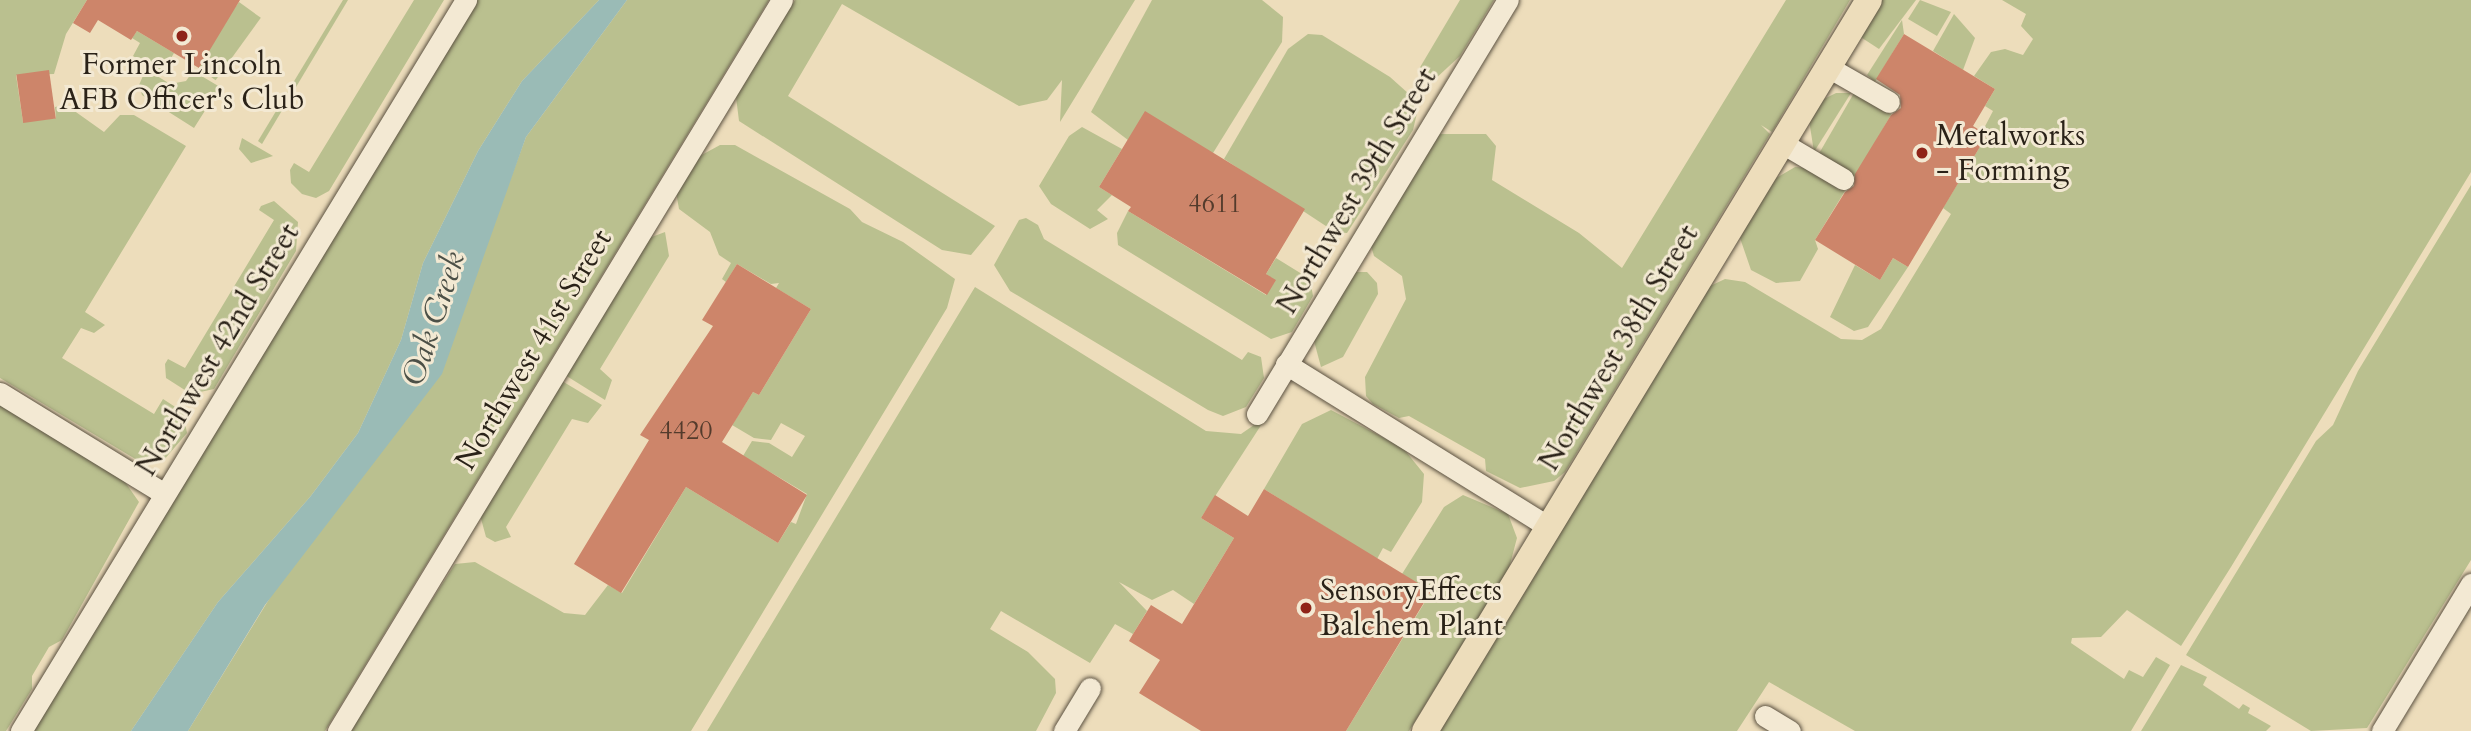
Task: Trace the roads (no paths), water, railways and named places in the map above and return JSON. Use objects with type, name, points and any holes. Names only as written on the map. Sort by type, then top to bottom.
[{"type":"main road","name":"Northwest 38th Street","points":[[1425,731],[1869,0]]},
{"type":"street","name":"Northwest 42nd Street","points":[[21,731],[466,0]]},
{"type":"street","name":"Northwest 41st Street","points":[[338,731],[782,0]]},
{"type":"street","name":"Northwest 39th Street","points":[[1257,414],[1508,0]]},
{"type":"street","points":[[1828,67],[1889,102]]},
{"type":"street","points":[[1782,143],[1843,180]]},
{"type":"street","points":[[1286,364],[1549,527]]},
{"type":"street","points":[[0,393],[165,494]]},
{"type":"street","points":[[2382,731],[2471,584]]},
{"type":"street","points":[[1064,731],[1090,688]]},
{"type":"street","points":[[1765,716],[1790,731]]},
{"type":"water","name":"Oak Creek","points":[[599,0],[627,0],[526,137],[442,374],[265,605],[188,731],[131,731],[218,602],[310,497],[358,433],[401,340],[423,263],[478,151],[522,81]]},
{"type":"place","name":"Former Lincoln AFB Officer's Club","points":[[182,36]]},
{"type":"place","name":"Metalworks - Forming","points":[[1922,153]]},
{"type":"place","name":"SensoryEffects Balchem Plant","points":[[1306,608]]}]
